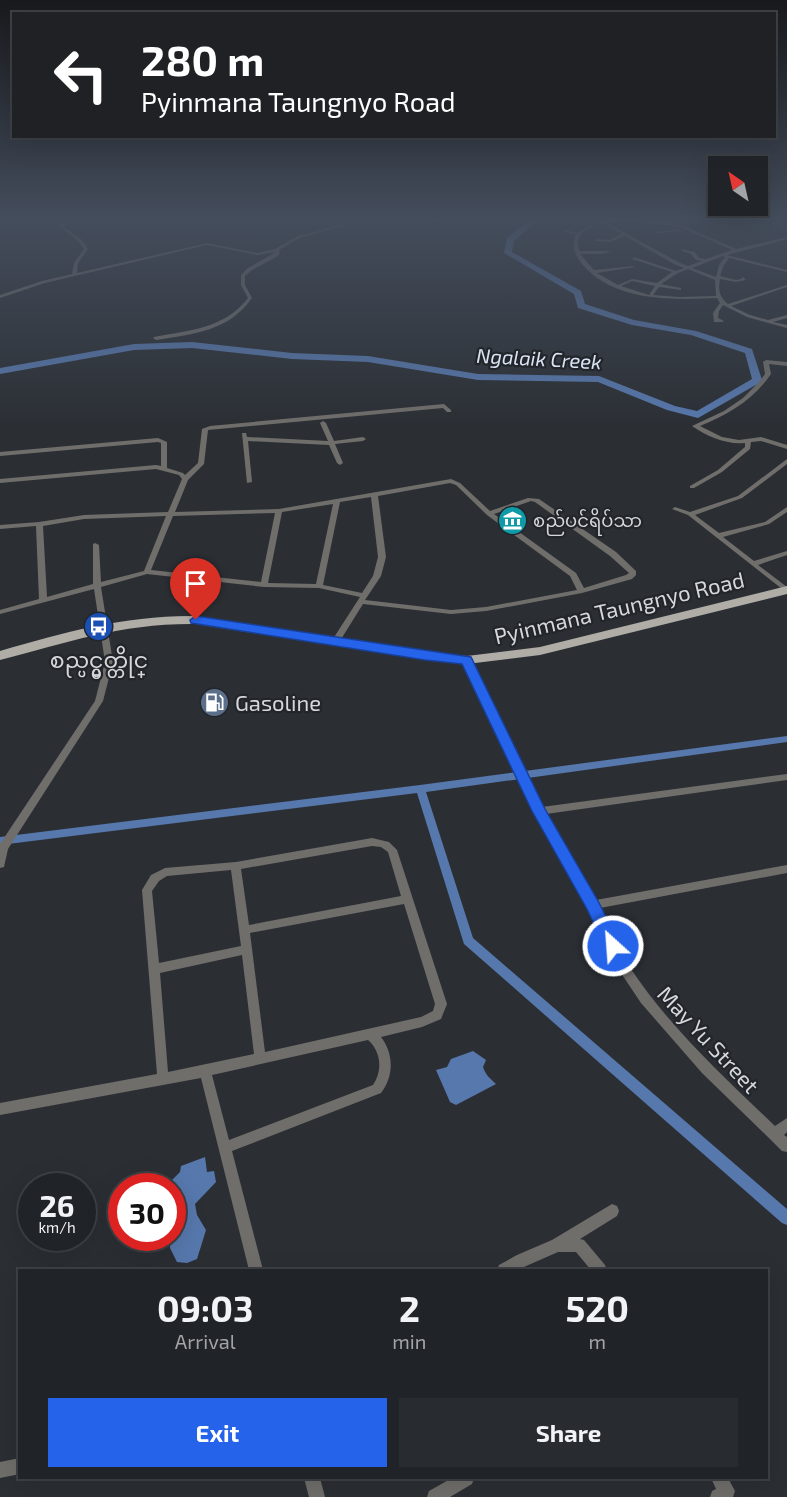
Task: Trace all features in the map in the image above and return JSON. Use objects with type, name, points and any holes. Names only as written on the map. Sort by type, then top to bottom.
[{"type":"main road","name":"Pyinmana Taungnyo Road","points":[[0,656],[102,626],[160,618],[196,620],[425,656],[467,660],[540,651],[787,590]]},
{"type":"street","points":[[0,297],[27,289]]},
{"type":"street","points":[[156,338],[186,333],[228,320],[245,306],[250,298],[245,289]]},
{"type":"street","points":[[627,289],[665,299],[718,297]]},
{"type":"street","points":[[650,296],[655,289]]},
{"type":"street","points":[[718,289],[718,297],[725,304],[787,327]]},
{"type":"street","points":[[722,321],[716,321],[714,317],[718,306],[776,289]]},
{"type":"street","points":[[768,321],[787,315]]},
{"type":"street","points":[[787,364],[766,362],[768,374],[761,387],[716,418],[695,426],[720,438],[748,442],[760,439],[787,447]]},
{"type":"street","points":[[147,572],[173,514],[185,479],[201,464],[205,429],[444,406],[449,411]]},
{"type":"street","points":[[323,423],[340,463]]},
{"type":"street","points":[[243,425],[249,482]]},
{"type":"street","points":[[245,439],[331,443],[363,439]]},
{"type":"street","points":[[0,454],[158,440],[164,442],[164,469]]},
{"type":"street","points":[[692,487],[720,471],[748,448],[748,442]]},
{"type":"street","points":[[690,514],[740,497],[787,461]]},
{"type":"street","points":[[0,481],[156,467],[181,474],[185,479]]},
{"type":"street","points":[[0,527],[84,517],[279,511],[442,482],[456,482],[489,514],[573,576],[582,591]]},
{"type":"street","points":[[335,642],[377,576],[382,557],[381,533],[374,494]]},
{"type":"street","points":[[0,612],[147,572],[264,585],[320,586],[363,599],[451,612],[486,609],[582,591],[629,576],[633,571],[537,500],[530,499],[489,514]]},
{"type":"street","points":[[320,586],[337,501]]},
{"type":"street","points":[[675,509],[690,514],[787,590]]},
{"type":"street","points":[[717,536],[767,523],[787,509]]},
{"type":"street","points":[[264,585],[279,511]]},
{"type":"street","points":[[39,524],[43,601]]},
{"type":"street","points":[[0,864],[3,848],[99,702],[109,662],[97,586],[95,545]]},
{"type":"street","points":[[753,564],[787,553]]},
{"type":"street","name":"May Yu Street","points":[[467,660],[539,811],[593,906],[623,967],[645,999],[706,1069],[787,1146]]},
{"type":"street","points":[[539,811],[787,777]]},
{"type":"street","points":[[0,1109],[163,1079],[205,1071],[422,1022],[437,1015],[441,1004],[392,850],[380,842],[236,866],[165,872],[150,884],[147,890],[163,1079]]},
{"type":"street","points":[[236,866],[260,1058]]},
{"type":"street","points":[[593,906],[787,869]]},
{"type":"street","points":[[244,930],[408,898]]},
{"type":"street","points":[[153,969],[247,949]]},
{"type":"street","points":[[224,1148],[377,1089],[384,1083],[386,1074],[380,1041],[370,1034]]},
{"type":"street","points":[[205,1071],[256,1269]]},
{"type":"street","points":[[774,1136],[787,1124]]},
{"type":"street","points":[[506,1269],[558,1245],[612,1211]]},
{"type":"street","points":[[558,1245],[579,1245],[599,1269]]},
{"type":"street","points":[[0,1470],[18,1466]]},
{"type":"street","points":[[312,1479],[317,1497]]},
{"type":"street","points":[[435,1497],[464,1479]]},
{"type":"water","points":[[473,1051],[486,1060],[484,1070],[496,1084],[456,1105],[450,1102],[436,1070],[447,1067],[451,1059]]},
{"type":"water","points":[[205,1157],[207,1172],[214,1171],[216,1182],[195,1204],[197,1215],[206,1230],[197,1259],[187,1263],[177,1262],[172,1251],[186,1251],[186,1173],[179,1173],[181,1166]]},
{"type":"waterway","name":"Ngalaik Creek","points":[[0,371],[134,347],[192,345],[292,356],[368,359],[478,377],[599,379],[671,408],[698,415],[757,380],[749,351],[693,333],[632,322],[581,306],[578,293],[571,289]]},
{"type":"waterway","points":[[420,789],[787,739]]},
{"type":"waterway","points":[[0,841],[420,789]]},
{"type":"waterway","points":[[420,789],[468,941],[787,1218]]},
{"type":"place","name":"စည်ပင်ရိပ်သာ","points":[[512,520]]},
{"type":"place","name":"စည္ပင္မွတ္တိုင္","points":[[99,627]]},
{"type":"place","name":"Gasoline","points":[[214,702]]},
{"type":"route","points":[[196,620],[425,656],[467,660],[539,811],[613,946]]}]
